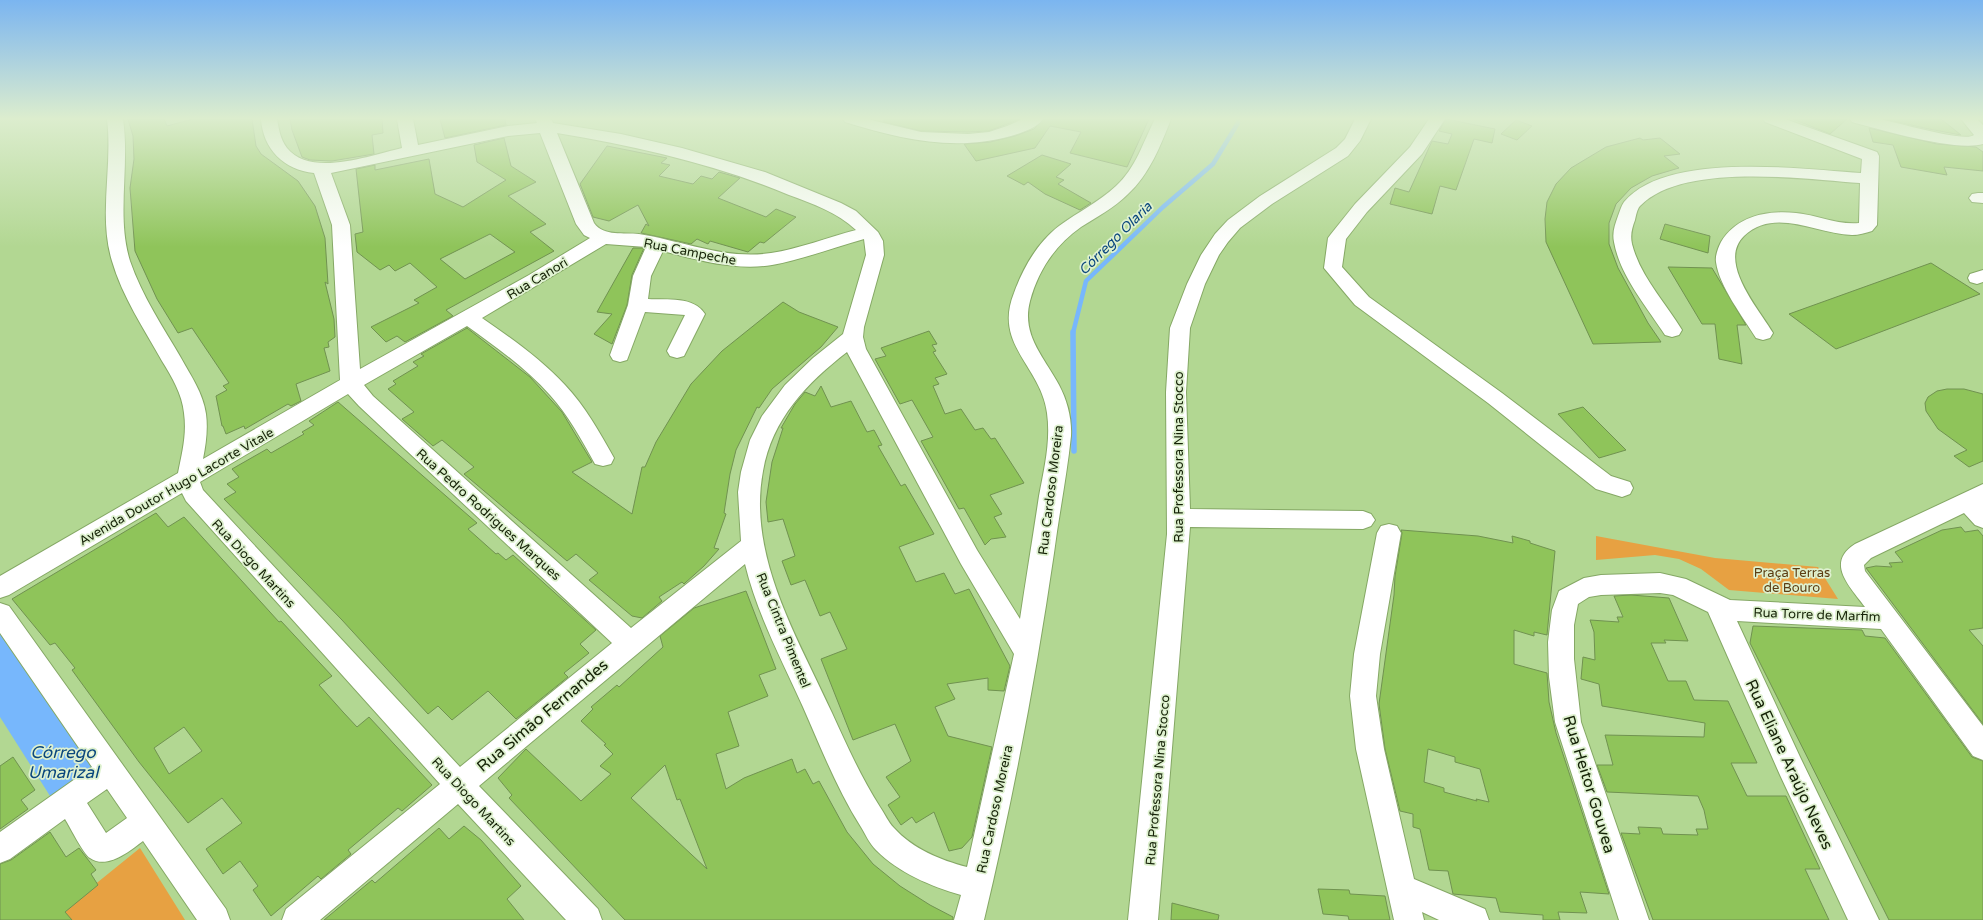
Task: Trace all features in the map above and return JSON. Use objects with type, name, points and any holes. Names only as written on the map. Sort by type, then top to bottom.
[{"type":"street","points":[[117,162],[115,206],[116,237],[121,261],[134,293],[169,353],[190,394],[196,413],[196,438],[188,480]]},
{"type":"street","points":[[293,162],[321,170],[361,162]]},
{"type":"street","points":[[561,162],[586,224],[590,231],[603,238]]},
{"type":"street","points":[[710,162],[759,176],[835,207],[850,215],[869,232],[874,241],[875,255],[854,327],[853,336],[856,349],[862,363],[965,550],[1027,653]]},
{"type":"street","name":"Rua Cardoso Moreira","points":[[969,920],[1027,653],[1060,434],[1059,413],[1053,394],[1023,343],[1018,323],[1018,308],[1025,288],[1041,256],[1056,239],[1068,229],[1103,205],[1131,181],[1141,162]]},
{"type":"street","name":"Rua Professora Nina Stocco","points":[[1143,920],[1180,518],[1176,431],[1180,328],[1196,284],[1210,255],[1221,238],[1234,224],[1266,200],[1326,162]]},
{"type":"street","points":[[1405,162],[1361,208],[1338,238],[1333,268],[1362,301],[1495,398],[1604,483],[1622,488]]},
{"type":"street","points":[[1763,333],[1725,263],[1726,252],[1734,236],[1737,232],[1749,224],[1768,218],[1807,220],[1855,229],[1866,227],[1868,225],[1870,162]]},
{"type":"street","points":[[321,170],[341,225],[351,383]]},
{"type":"street","points":[[1672,330],[1637,275],[1626,253],[1622,232],[1623,218],[1632,202],[1647,191],[1667,181],[1693,175],[1723,172],[1754,172],[1869,179]]},
{"type":"street","name":"Rua Campeche","points":[[603,238],[630,239],[710,257],[737,261],[756,261],[792,254],[869,232]]},
{"type":"street","name":"Rua Canori","points":[[351,383],[469,318],[603,238]]},
{"type":"street","points":[[620,355],[638,305],[642,276],[656,245]]},
{"type":"street","points":[[638,305],[687,308],[695,314],[677,352]]},
{"type":"street","points":[[469,318],[532,366],[557,390],[584,426],[603,458]]},
{"type":"street","name":"Rua Cintra Pimentel","points":[[853,336],[798,382],[779,403],[764,432],[754,460],[749,488],[749,514],[753,545],[763,583],[849,782],[884,838],[904,857],[930,870],[958,880],[978,884]]},
{"type":"street","name":"Avenida Doutor Hugo Lacorte Vitale","points":[[0,588],[188,480],[351,383]]},
{"type":"street","name":"Rua Pedro Rodrigues Marques","points":[[351,383],[356,392],[372,407],[630,643]]},
{"type":"street","name":"Rua Diogo Martins","points":[[188,480],[194,495],[203,507],[459,785],[587,920]]},
{"type":"street","points":[[1975,497],[1983,519]]},
{"type":"street","name":"Rua Torre de Marfim","points":[[1886,619],[1856,577],[1851,563],[1854,557],[1975,497]]},
{"type":"street","points":[[1180,518],[1363,520]]},
{"type":"street","points":[[1389,533],[1367,654],[1363,696],[1370,749],[1409,920]]},
{"type":"street","name":"Rua Simão Fernandes","points":[[297,920],[630,643],[722,568],[753,545]]},
{"type":"street","name":"Rua Torre de Marfim","points":[[1568,598],[1584,588],[1601,585],[1660,583],[1676,586],[1718,607],[1736,611],[1886,619]]},
{"type":"street","name":"Rua Heitor Gouvea","points":[[1568,598],[1563,616],[1562,640],[1563,691],[1568,722],[1634,920]]},
{"type":"street","name":"Rua Eliane Araújo Neves","points":[[1718,607],[1790,766],[1864,920]]},
{"type":"street","points":[[0,613],[215,920]]},
{"type":"street","points":[[1886,619],[1983,747]]},
{"type":"street","points":[[0,849],[110,770]]},
{"type":"street","points":[[69,800],[99,848],[102,849],[114,844],[145,821]]},
{"type":"street","points":[[1403,889],[1474,920]]},
{"type":"green space","name":"Praça Terras de Bouro","points":[[1596,536],[1715,558],[1818,567],[1838,599],[1729,590],[1701,569],[1679,559],[1655,555],[1596,560]]},
{"type":"green space","points":[[140,848],[185,920],[51,920]]},
{"type":"water","name":"Córrego Umarizal","points":[[0,620],[105,771],[57,807],[0,717]]},
{"type":"building","points":[[134,162],[272,162],[298,181],[315,206],[325,238],[328,284],[325,282],[334,319],[335,337],[328,342],[329,347],[324,348],[330,371],[296,384],[301,401],[291,406],[288,404],[245,429],[244,426],[226,434],[222,426],[216,396],[227,390],[223,386],[229,383],[192,328],[178,333],[157,299],[135,251],[130,188]]},
{"type":"building","points":[[415,162],[430,162],[435,194],[463,207],[506,180],[477,162],[510,162],[511,166],[536,182],[508,196],[546,224],[530,232],[554,251],[446,310],[453,316],[405,342],[397,336],[386,342],[371,327],[419,303],[414,300],[437,287],[410,263],[395,271],[389,265],[380,270],[357,252],[355,234],[363,232],[356,169],[375,165],[375,170]],"holes":[[[490,234],[515,252],[465,279],[440,259]]]},
{"type":"building","points":[[596,162],[662,162],[661,163],[670,165],[659,176],[693,184],[701,176],[712,179],[719,172],[740,178],[718,198],[766,217],[776,209],[796,217],[764,243],[760,242],[748,252],[710,241],[708,244],[697,239],[691,244],[641,233],[646,224],[649,226],[638,205],[609,221],[593,217],[580,184]]},
{"type":"building","points":[[1030,162],[1064,162],[1071,164],[1056,177],[1064,180],[1058,184],[1091,203],[1080,210],[1045,194],[1028,182],[1024,185],[1007,176]]},
{"type":"building","points":[[1106,162],[1129,162],[1127,167]]},
{"type":"building","points":[[1423,162],[1466,162],[1456,190],[1440,186],[1432,214],[1390,204],[1395,188],[1409,192]]},
{"type":"building","points":[[1581,162],[1671,162],[1679,168],[1652,176],[1631,188],[1616,204],[1609,223],[1609,244],[1618,268],[1648,323],[1661,342],[1593,344],[1546,242],[1545,219],[1547,202],[1556,184],[1571,168]]},
{"type":"building","points":[[1899,162],[1983,162],[1983,171],[1944,167],[1947,175],[1901,167]]},
{"type":"building","points":[[1665,224],[1710,236],[1708,253],[1660,239]]},
{"type":"building","points":[[633,248],[644,248],[632,275],[627,305],[612,344],[594,334],[612,314],[597,312]]},
{"type":"building","points":[[1931,263],[1980,294],[1836,349],[1789,314]]},
{"type":"building","points":[[1668,267],[1712,268],[1746,325],[1737,325],[1742,364],[1719,359],[1715,324],[1702,324]]},
{"type":"building","points":[[783,302],[799,312],[838,327],[821,347],[772,389],[759,408],[757,407],[736,450],[730,474],[724,513],[726,514],[714,548],[719,549],[704,566],[684,584],[682,582],[659,597],[662,601],[642,618],[632,616],[589,580],[598,573],[576,554],[567,561],[464,474],[474,467],[442,440],[433,446],[402,419],[414,412],[388,389],[396,384],[393,381],[418,366],[413,362],[424,356],[421,354],[467,328],[530,377],[562,412],[592,462],[572,472],[632,514],[642,467],[645,467],[656,442],[691,384],[722,351]]},
{"type":"building","points":[[929,331],[937,344],[932,345],[936,351],[933,352],[947,374],[935,378],[939,384],[933,386],[945,414],[961,409],[975,430],[983,428],[991,439],[995,438],[1024,483],[990,495],[1002,514],[994,517],[1006,537],[991,539],[985,545],[964,508],[959,509],[921,441],[933,437],[912,400],[900,404],[875,359],[886,356],[881,348]]},
{"type":"building","points":[[821,386],[831,407],[851,401],[867,432],[874,430],[882,445],[878,446],[901,486],[905,484],[934,534],[899,547],[916,582],[944,573],[955,594],[969,589],[1010,666],[1004,691],[988,690],[988,678],[947,684],[955,699],[935,707],[948,736],[992,747],[972,837],[962,848],[949,851],[934,812],[916,823],[912,817],[901,825],[888,805],[900,797],[886,777],[911,761],[895,724],[853,740],[821,659],[847,649],[830,612],[820,616],[805,580],[791,585],[782,561],[795,556],[783,519],[768,522],[766,502],[772,462],[783,428],[781,428],[795,404],[805,392],[815,396]]},
{"type":"building","points":[[1947,389],[1964,389],[1983,394],[1983,461],[1969,467],[1954,456],[1967,450],[1938,429],[1926,411],[1925,403],[1928,397],[1937,391]]},
{"type":"building","points":[[338,402],[477,523],[468,529],[496,554],[498,553],[506,560],[513,555],[596,630],[580,644],[589,653],[564,673],[568,677],[516,719],[488,691],[452,720],[438,706],[428,714],[342,620],[224,499],[236,492],[227,484],[239,477],[232,469],[267,449],[271,453],[304,434],[302,432],[314,425],[309,421]]},
{"type":"building","points":[[1583,407],[1626,450],[1599,458],[1558,414]]},
{"type":"building","points":[[156,513],[168,527],[184,517],[279,622],[281,621],[332,676],[319,685],[343,712],[357,727],[369,717],[432,785],[402,811],[398,808],[348,850],[351,854],[321,879],[318,876],[271,916],[253,890],[258,886],[240,861],[223,874],[206,849],[242,823],[222,798],[188,823],[139,762],[72,670],[75,668],[55,643],[50,645],[12,599]],"holes":[[[184,727],[202,751],[169,774],[154,748]]]},
{"type":"building","points":[[1961,527],[1965,532],[1978,530],[1983,536],[1983,628],[1969,630],[1983,646],[1983,724],[1866,568],[1876,566],[1892,567],[1889,563],[1903,562],[1895,552],[1942,530]]},
{"type":"building","points":[[1401,530],[1478,536],[1513,543],[1512,536],[1530,541],[1530,543],[1555,551],[1547,635],[1534,632],[1534,636],[1514,630],[1514,664],[1547,673],[1549,702],[1556,733],[1609,894],[1580,892],[1587,913],[1558,912],[1560,920],[1543,920],[1543,915],[1500,912],[1496,898],[1453,894],[1448,871],[1429,870],[1420,829],[1413,827],[1413,814],[1400,811],[1385,749],[1379,704],[1394,595],[1395,576],[1402,533]],"holes":[[[1428,749],[1455,757],[1455,762],[1480,769],[1489,802],[1476,799],[1477,801],[1444,792],[1444,788],[1424,782]]]},
{"type":"building","points":[[746,591],[776,669],[759,675],[768,696],[728,712],[739,746],[716,754],[726,789],[744,778],[792,759],[797,773],[805,769],[813,784],[819,781],[847,832],[873,864],[900,886],[930,905],[953,917],[953,920],[625,920],[509,798],[512,795],[498,778],[526,749],[581,801],[611,774],[600,766],[613,754],[604,745],[606,744],[581,721],[593,709],[591,707],[617,685],[619,687],[663,647],[660,636],[694,608]],"holes":[[[665,765],[677,800],[680,799],[707,869],[631,798]]]},
{"type":"building","points":[[1631,595],[1669,598],[1688,641],[1664,640],[1666,643],[1651,643],[1668,681],[1686,681],[1694,700],[1728,701],[1757,763],[1731,763],[1747,796],[1786,796],[1820,869],[1805,869],[1829,920],[1653,920],[1621,833],[1640,834],[1638,827],[1661,828],[1663,834],[1698,835],[1696,829],[1708,829],[1704,810],[1698,796],[1607,792],[1597,765],[1613,765],[1605,735],[1704,737],[1705,723],[1602,706],[1599,684],[1581,679],[1583,657],[1595,660],[1594,632],[1590,620],[1619,622],[1617,617],[1623,617],[1614,596]]},
{"type":"building","points":[[1753,626],[1862,630],[1865,636],[1885,638],[1972,757],[1983,761],[1983,920],[1889,920],[1750,643]]},
{"type":"building","points":[[13,757],[35,790],[21,800],[28,809],[0,829],[0,766]]},
{"type":"building","points":[[464,826],[481,840],[521,886],[507,899],[524,920],[324,920],[372,880],[375,883],[439,828],[449,839]]},
{"type":"building","points":[[50,832],[66,857],[79,848],[96,870],[91,874],[98,885],[65,912],[72,920],[0,920],[0,864],[11,860]]},
{"type":"building","points":[[1318,889],[1349,890],[1350,894],[1385,896],[1390,920],[1349,920],[1348,916],[1323,914]]},
{"type":"building","points":[[1172,903],[1219,915],[1218,920],[1171,920]]},
{"type":"waterway","name":"Córrego Olaria","points":[[1073,333],[1086,281],[1163,207],[1214,162]]},
{"type":"waterway","name":"Córrego Olaria","points":[[1073,333],[1074,451]]}]
